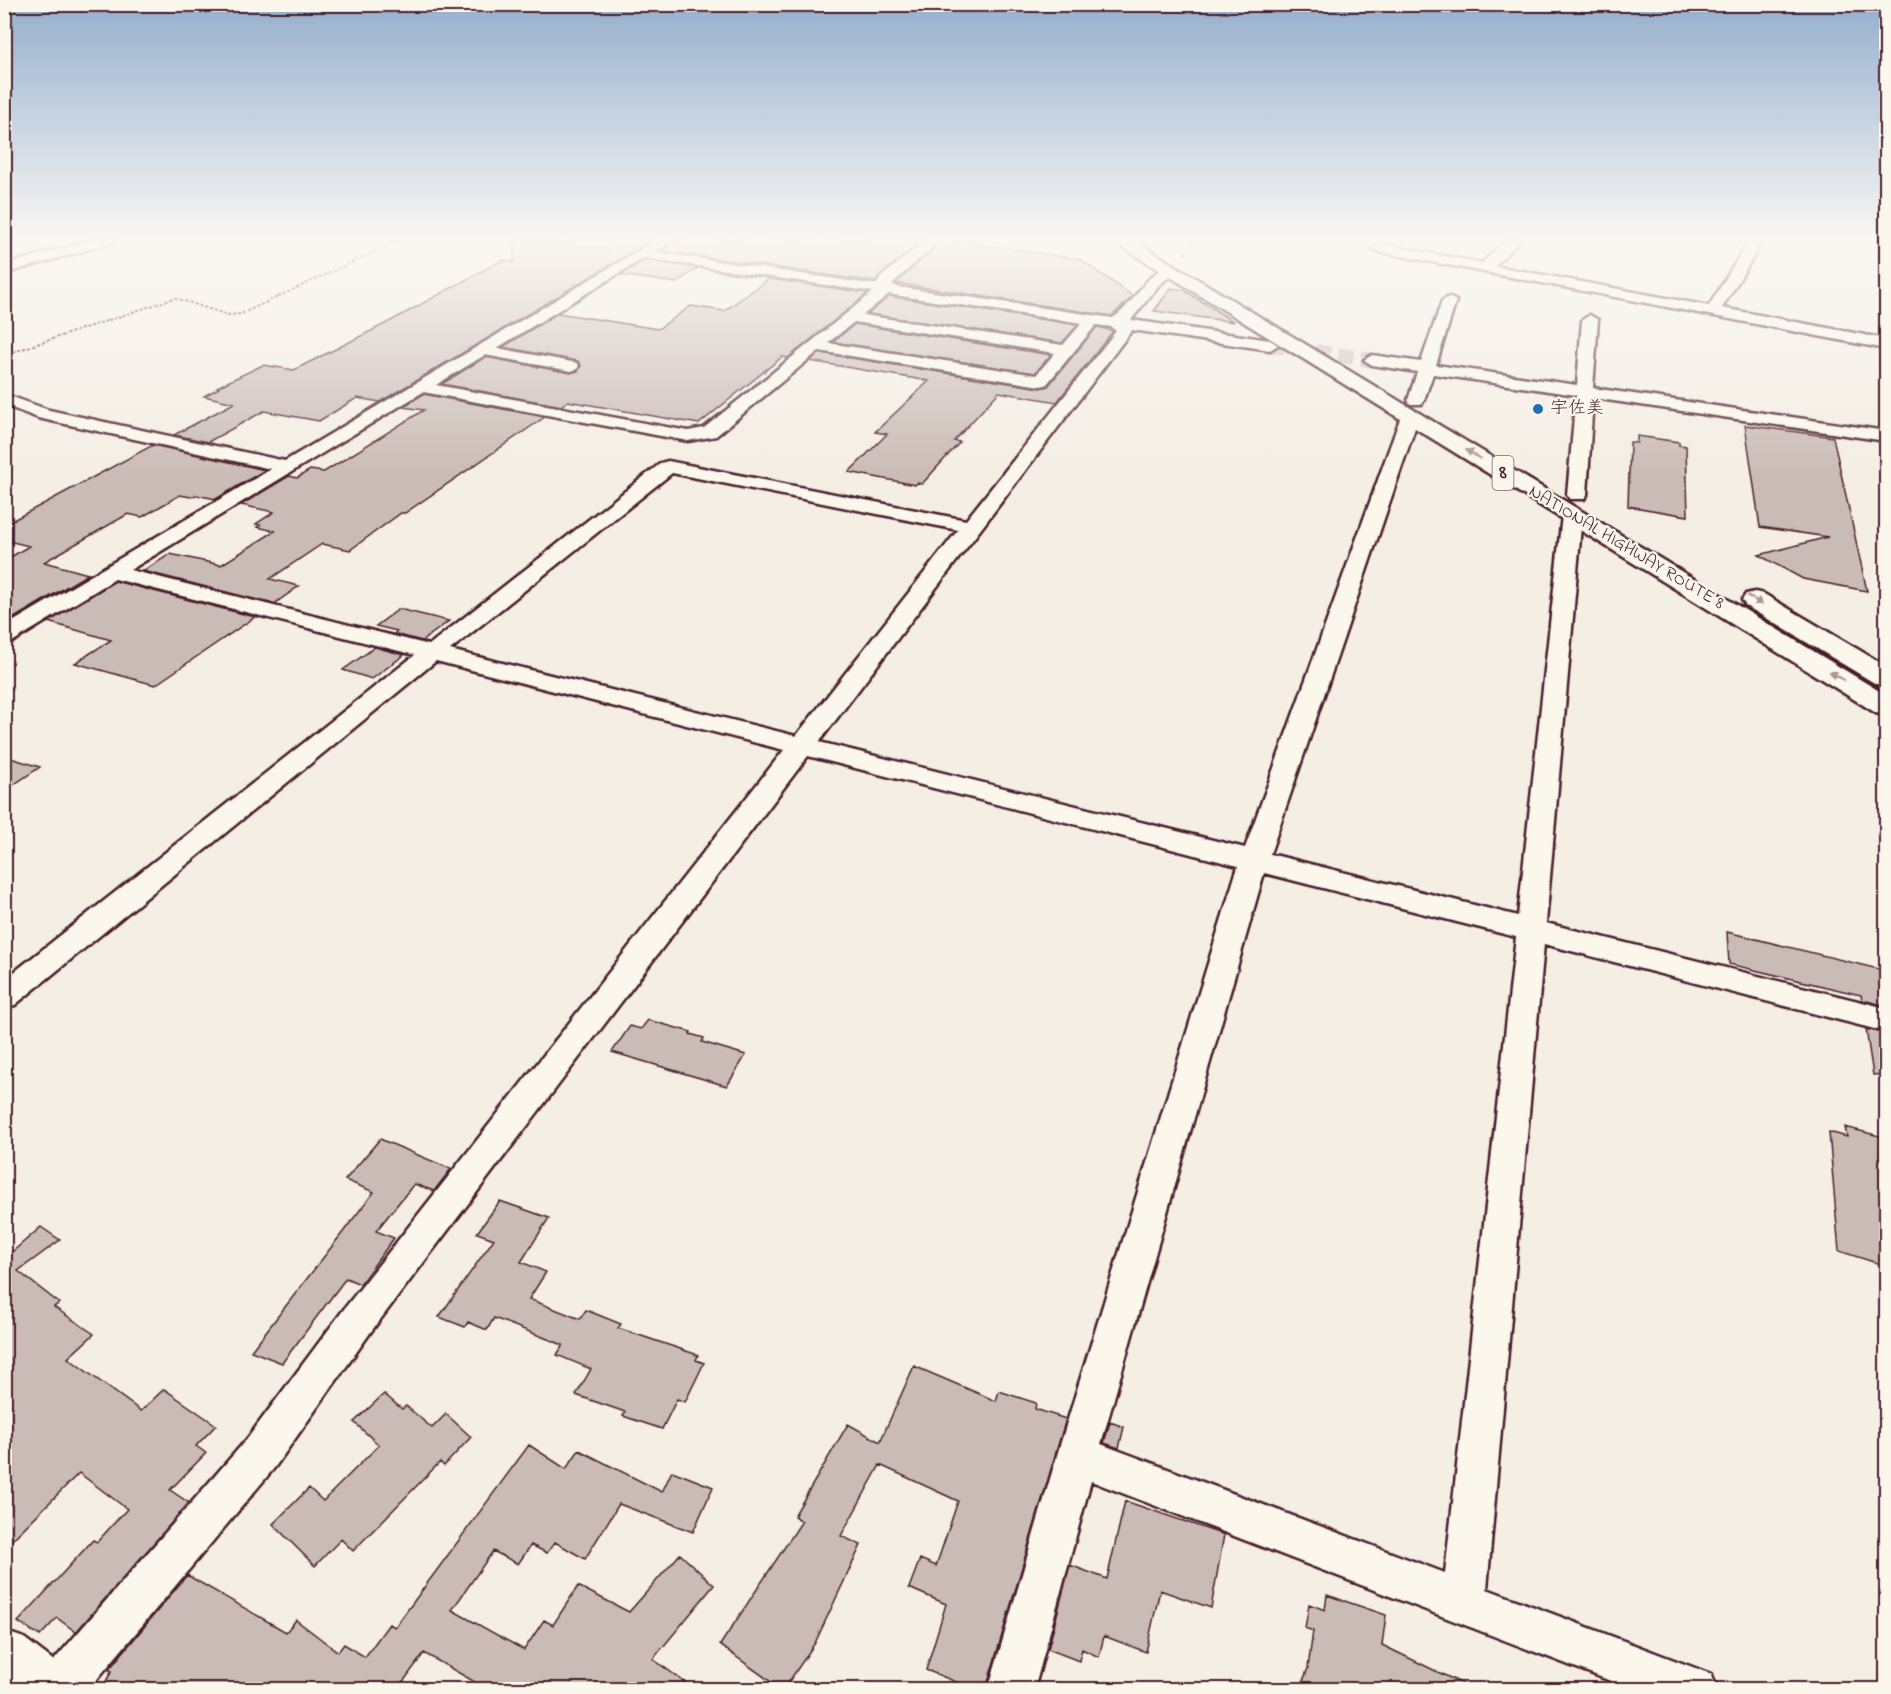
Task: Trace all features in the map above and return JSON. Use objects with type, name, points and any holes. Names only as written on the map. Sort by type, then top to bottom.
[{"type":"main road","name":"NATIONAL HIGHWAY ROUTE 8","points":[[1263,318],[1574,505],[1887,707]]},
{"type":"main road","name":"NATIONAL HIGHWAY ROUTE 8","points":[[1574,505],[1639,531]]},
{"type":"main road","name":"NATIONAL HIGHWAY ROUTE 8","points":[[1732,586],[1887,678]]},
{"type":"main road","points":[[4,1658],[46,1689]]},
{"type":"street","points":[[4,637],[535,318]]},
{"type":"street","points":[[421,387],[688,436],[710,432],[848,318]]},
{"type":"street","points":[[856,318],[1067,350]]},
{"type":"street","points":[[1086,318],[1270,345]]},
{"type":"street","points":[[1116,323],[1126,318]]},
{"type":"street","points":[[1011,1689],[1077,1455],[1254,860],[1443,318]]},
{"type":"street","points":[[1750,318],[1887,344]]},
{"type":"street","points":[[814,346],[1040,381],[1093,319]]},
{"type":"street","points":[[1464,1601],[1574,505],[1590,320]]},
{"type":"street","points":[[58,1689],[261,1453],[357,1321],[1124,330],[1116,323]]},
{"type":"street","points":[[482,350],[571,366]]},
{"type":"street","points":[[1372,360],[1887,436]]},
{"type":"street","points":[[4,399],[44,414],[288,467]]},
{"type":"street","points":[[4,997],[432,653],[668,467],[972,526]]},
{"type":"street","points":[[113,572],[1887,1020]]},
{"type":"street","points":[[1077,1455],[1695,1689]]},
{"type":"path","points":[[4,355],[115,318]]},
{"type":"building","points":[[396,318],[521,318],[380,402],[357,398],[319,421],[264,411],[208,442],[174,435],[234,403],[204,396],[219,388],[217,387],[263,365],[294,370]]},
{"type":"building","points":[[550,318],[590,318],[658,329],[674,318],[837,318],[788,358],[782,357],[699,424],[568,401],[561,406],[442,384],[485,357],[571,373],[578,371],[581,365],[577,361],[503,347]]},
{"type":"building","points":[[895,318],[1033,318],[1078,325],[1062,343]]},
{"type":"building","points":[[1205,318],[1228,318],[1234,322]]},
{"type":"building","points":[[855,324],[1051,355],[1035,373],[833,342]]},
{"type":"building","points":[[1097,327],[1113,331],[1057,402],[999,392],[954,441],[960,442],[922,484],[915,485],[849,472],[887,434],[875,432],[929,381],[810,361],[820,353],[1040,388],[1048,386]]},
{"type":"building","points":[[423,394],[545,417],[405,513],[401,513],[350,550],[322,544],[270,579],[299,586],[274,604],[143,571],[170,554],[221,565],[275,531],[257,527],[260,525],[256,524],[274,512],[241,505],[289,476],[297,478],[310,470],[324,472],[424,410],[403,407]]},
{"type":"building","points":[[1745,425],[1833,437],[1867,591],[1803,579],[1759,555],[1828,537],[1760,527]]},
{"type":"building","points":[[1637,436],[1679,442],[1679,445],[1686,446],[1688,516],[1628,506],[1630,442],[1637,443]]},
{"type":"building","points":[[153,445],[265,470],[216,499],[180,495],[142,517],[128,514],[44,562],[88,574],[4,624],[4,561],[29,546],[4,540],[4,525]]},
{"type":"building","points":[[115,581],[255,617],[155,685],[75,663],[111,640],[48,622]]},
{"type":"building","points":[[399,609],[449,621],[422,641],[394,634],[397,631],[376,626]]},
{"type":"building","points":[[375,647],[404,655],[372,679],[343,670]]},
{"type":"building","points":[[4,756],[40,767],[4,791]]},
{"type":"building","points":[[1727,932],[1887,971],[1887,1006],[1862,1000],[1861,995],[1729,964]]},
{"type":"building","points":[[648,1020],[691,1032],[690,1034],[704,1038],[702,1042],[746,1055],[727,1086],[612,1052],[630,1026],[641,1029]]},
{"type":"building","points":[[1866,1029],[1887,1034],[1887,1074],[1873,1075]]},
{"type":"building","points":[[1845,1127],[1887,1138],[1887,1245],[1881,1243],[1883,1265],[1839,1251],[1829,1132],[1847,1137]]},
{"type":"building","points":[[380,1139],[451,1169],[434,1191],[414,1184],[376,1231],[394,1238],[360,1284],[346,1278],[282,1363],[251,1351],[374,1192],[345,1180]]},
{"type":"building","points":[[500,1201],[549,1218],[521,1262],[546,1272],[529,1299],[580,1319],[586,1310],[621,1324],[618,1328],[698,1355],[696,1360],[704,1363],[685,1402],[677,1399],[662,1429],[623,1416],[625,1412],[576,1395],[591,1369],[557,1355],[563,1345],[494,1318],[487,1330],[468,1322],[465,1327],[439,1317],[494,1239],[477,1233]]},
{"type":"building","points":[[41,1227],[60,1240],[18,1271],[59,1303],[54,1307],[94,1334],[68,1358],[141,1411],[164,1389],[216,1425],[196,1446],[206,1453],[170,1490],[189,1503],[76,1632],[57,1618],[40,1636],[18,1622],[93,1540],[97,1542],[127,1509],[79,1473],[4,1548],[4,1259]]},
{"type":"building","points":[[914,1366],[996,1401],[999,1391],[1036,1403],[1035,1409],[1066,1419],[986,1689],[974,1689],[926,1670],[946,1604],[909,1588],[920,1559],[936,1566],[958,1501],[880,1465],[841,1536],[861,1545],[815,1643],[784,1689],[781,1689],[720,1645],[802,1521],[794,1516],[848,1424],[880,1442]]},
{"type":"building","points":[[384,1394],[402,1409],[406,1406],[432,1428],[446,1414],[471,1437],[444,1466],[440,1462],[353,1551],[341,1539],[315,1566],[273,1524],[309,1488],[323,1501],[379,1445],[354,1422]]},
{"type":"building","points":[[1110,1422],[1124,1427],[1119,1448],[1104,1443]]},
{"type":"building","points":[[529,1445],[566,1469],[579,1450],[662,1492],[672,1471],[713,1487],[693,1532],[619,1504],[585,1559],[555,1542],[547,1553],[531,1545],[518,1564],[493,1551],[452,1610],[524,1650],[544,1620],[553,1625],[578,1586],[629,1612],[680,1554],[714,1585],[653,1659],[694,1689],[487,1689],[424,1653],[398,1689],[120,1689],[106,1681],[112,1671],[109,1670],[111,1667],[187,1575],[286,1632],[296,1620],[338,1652],[344,1644],[365,1657],[389,1624],[395,1627]]},
{"type":"building","points":[[1125,1501],[1224,1535],[1211,1608],[1160,1590],[1146,1652],[1104,1636],[1099,1657],[1082,1649],[1079,1661],[1048,1649],[1070,1565],[1107,1579]]},
{"type":"building","points":[[1327,1595],[1386,1615],[1382,1645],[1473,1689],[1300,1689],[1308,1668],[1313,1631],[1305,1628],[1309,1604],[1325,1610]]},
{"type":"tunnel","points":[[1270,345],[1372,360]]},
{"type":"place","name":"宇佐美","points":[[1538,409]]}]
